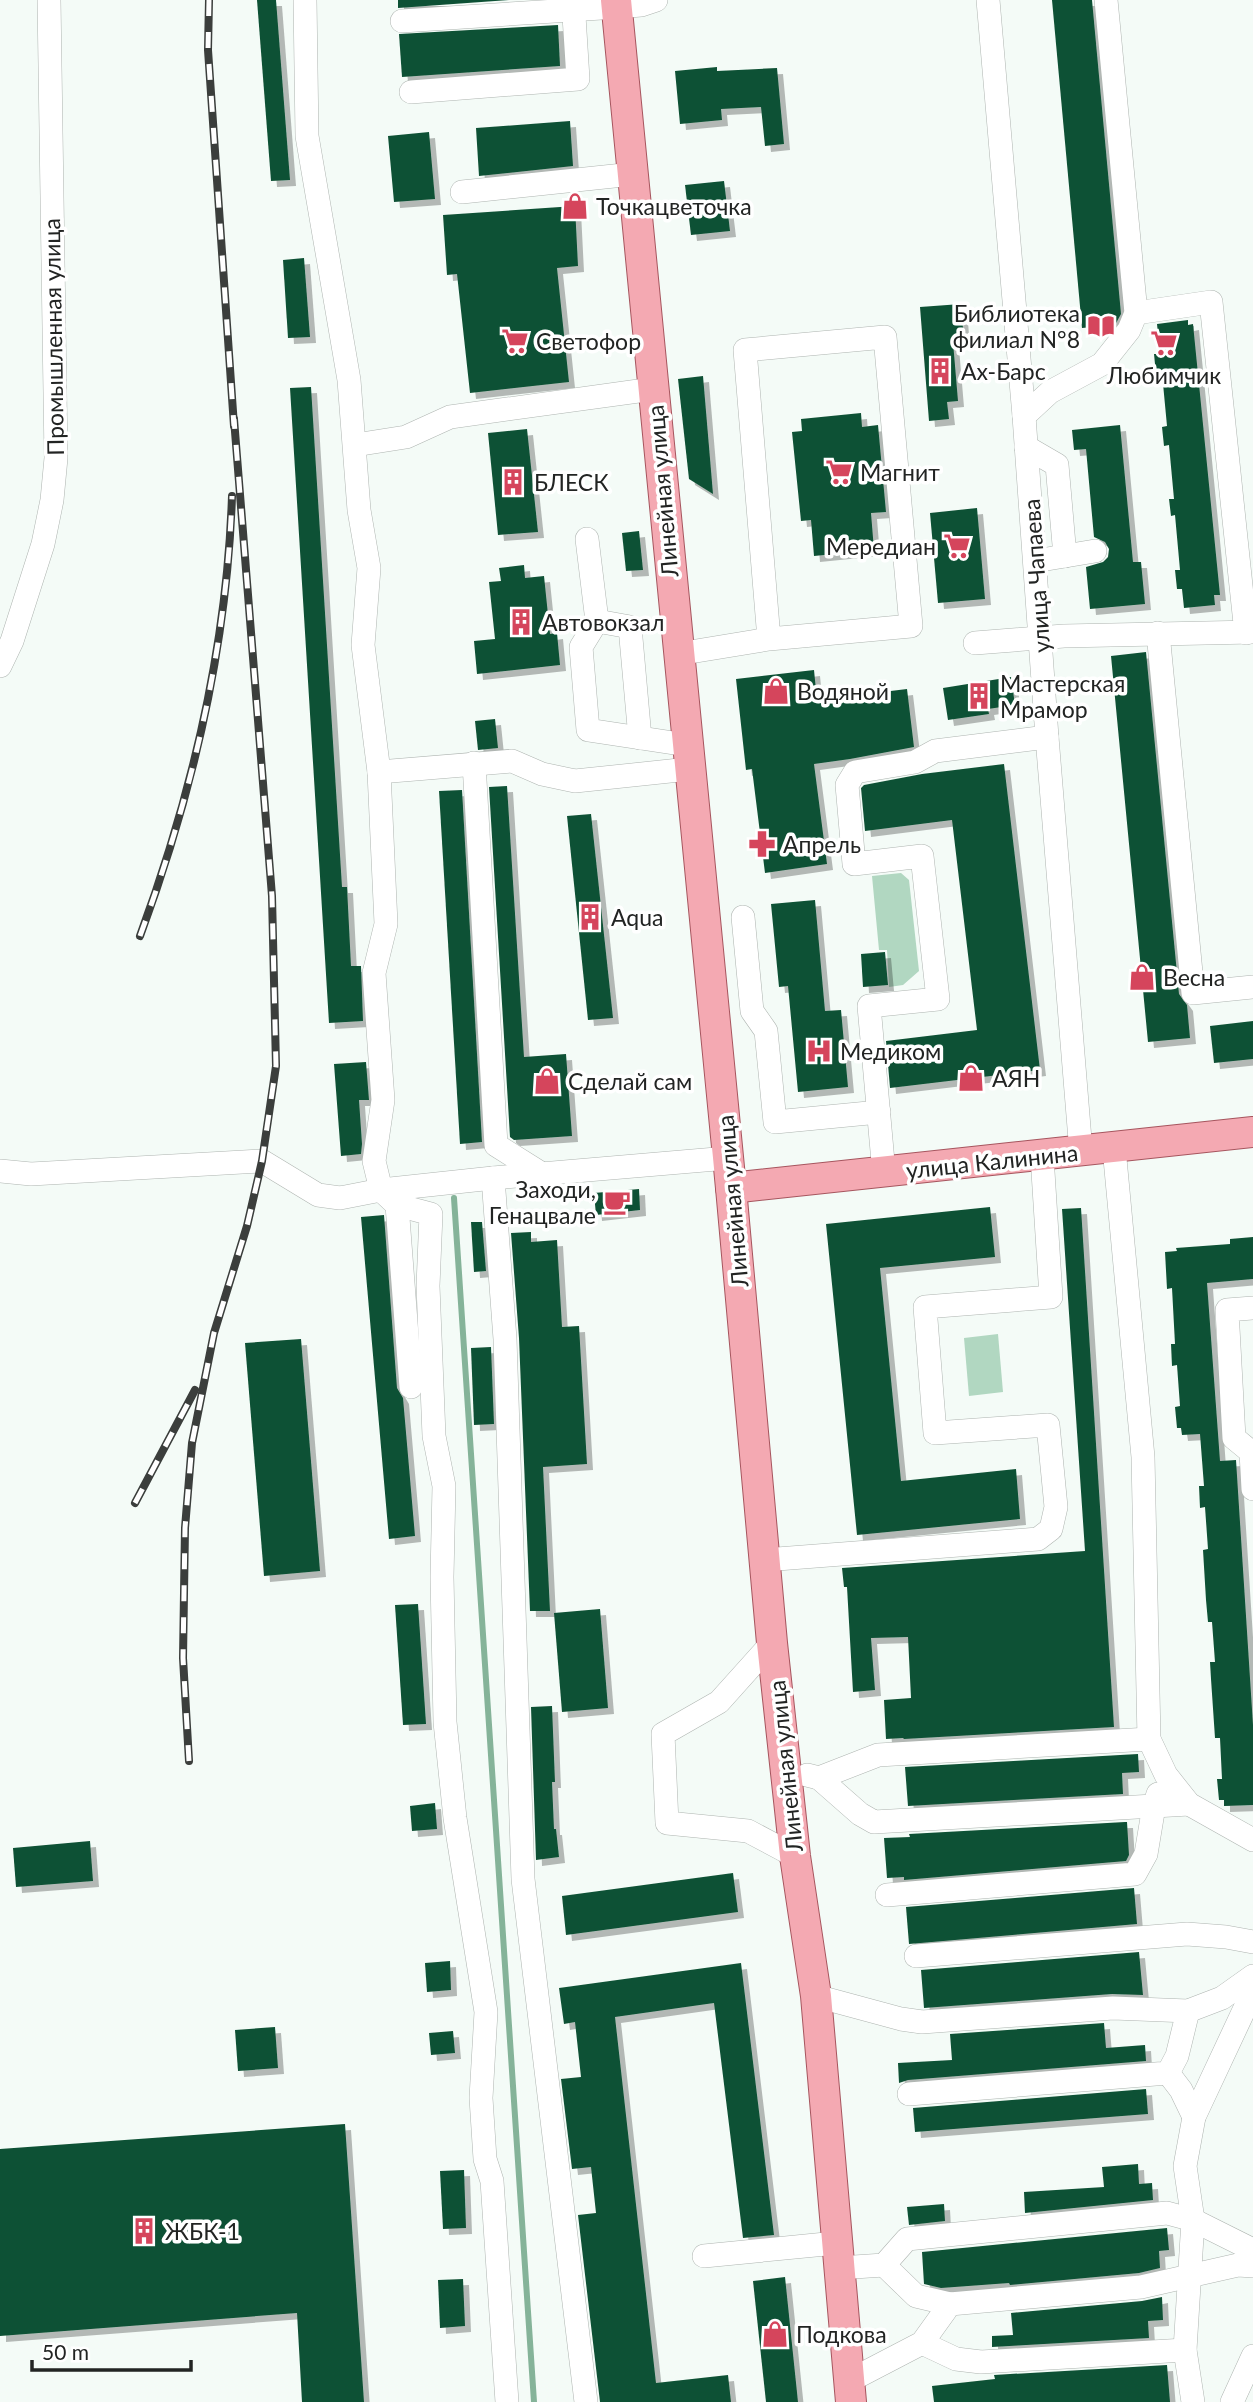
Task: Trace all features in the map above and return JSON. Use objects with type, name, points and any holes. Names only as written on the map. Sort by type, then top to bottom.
[{"type":"main road","name":"Линейная улица","points":[[616,4],[731,1188],[772,1643],[795,1856],[816,1996],[850,2392]]},
{"type":"main road","name":"улица Калинина","points":[[731,1188],[1253,1132]]},
{"type":"street","name":"Промышленная улица","points":[[0,666],[12,641],[43,544],[52,500],[56,458],[49,0]]},
{"type":"street","points":[[305,0],[307,136],[349,380],[359,510],[369,568],[363,645],[379,772],[386,924],[374,973],[383,1100],[374,1161],[389,1198],[411,1387]]},
{"type":"street","points":[[402,22],[573,5],[641,5],[656,0]]},
{"type":"street","name":"улица Чапаева","points":[[988,0],[1024,416],[1081,1152]]},
{"type":"street","points":[[1024,416],[1050,392],[1102,364],[1129,330],[1136,313],[1106,0]]},
{"type":"street","points":[[411,92],[578,79],[573,5]]},
{"type":"street","points":[[462,192],[633,174]]},
{"type":"street","points":[[975,643],[1040,637],[1249,633],[1211,302],[1136,313]]},
{"type":"street","points":[[678,654],[769,639],[911,626],[885,337],[745,350],[769,639]]},
{"type":"street","points":[[355,445],[406,437],[450,417],[653,389]]},
{"type":"street","points":[[1026,447],[1057,465],[1065,556]]},
{"type":"street","points":[[587,539],[597,621],[581,647],[588,730],[640,738],[688,757]]},
{"type":"street","points":[[1035,561],[1096,551]]},
{"type":"street","points":[[597,621],[630,628],[640,738]]},
{"type":"street","points":[[1158,633],[1193,993],[1253,987]]},
{"type":"street","points":[[884,1173],[869,1006],[938,999],[922,856],[854,864],[847,785],[855,772],[915,762],[935,751],[1047,737]]},
{"type":"street","points":[[379,772],[512,761],[542,774],[575,781],[688,757]]},
{"type":"street","points":[[474,764],[496,1145],[542,1174]]},
{"type":"street","points":[[743,917],[752,1011],[766,1031],[775,1122],[879,1112]]},
{"type":"street","points":[[714,1014],[752,1011]]},
{"type":"street","points":[[1114,1148],[1143,1457],[1149,1739],[1166,1775],[1189,1804],[1253,1840]]},
{"type":"street","points":[[764,1560],[1038,1539],[1051,1529],[1056,1507],[1048,1425],[935,1433],[925,1307],[1051,1297],[1042,1156]]},
{"type":"street","points":[[0,1171],[31,1174],[262,1161],[318,1195],[389,1198],[493,1178],[728,1158]]},
{"type":"street","points":[[493,1178],[505,1339],[523,1879],[586,2402]]},
{"type":"street","points":[[389,1198],[431,1214],[428,1286],[434,1436],[444,1486],[442,1577],[445,1722],[455,1818],[486,2012],[481,2098],[485,2159],[492,2181],[507,2402]]},
{"type":"street","points":[[1253,1308],[1227,1310],[1234,1438],[1251,1452],[1253,1489]]},
{"type":"street","points":[[772,1643],[719,1702],[663,1734],[667,1823],[748,1830],[795,1856]]},
{"type":"street","points":[[819,1778],[878,1755],[1149,1739]]},
{"type":"street","points":[[785,1768],[819,1778],[860,1814],[874,1822],[1189,1804]]},
{"type":"street","points":[[887,1895],[1135,1874],[1146,1854],[1154,1806],[1166,1775]]},
{"type":"street","points":[[916,1956],[1187,1934],[1253,1942]]},
{"type":"street","points":[[816,1996],[922,2022],[1113,2008],[1188,2011],[1222,1998],[1253,1976]]},
{"type":"street","points":[[1193,2402],[1185,2350],[1193,2220],[1185,2166],[1194,2117],[1253,1991]]},
{"type":"street","points":[[1168,2073],[1177,2056],[1188,2011]]},
{"type":"street","points":[[1168,2073],[1181,2090],[1194,2117]]},
{"type":"street","points":[[909,2094],[1168,2073]]},
{"type":"street","points":[[884,2265],[907,2239],[1167,2213],[1193,2220],[1253,2250]]},
{"type":"street","points":[[704,2256],[837,2255],[884,2265],[916,2296],[950,2304],[1141,2287],[1238,2265],[1253,2266]]},
{"type":"street","points":[[850,2392],[922,2343],[950,2304]]},
{"type":"street","points":[[922,2343],[956,2359],[981,2362],[1185,2350]]},
{"type":"street","points":[[1232,2402],[1253,2356]]},
{"type":"green space","points":[[901,873],[909,880],[919,971],[903,985],[889,987],[887,950],[879,950],[872,876]]},
{"type":"green space","points":[[998,1334],[1003,1392],[969,1396],[964,1338]]},
{"type":"building","points":[[257,0],[276,0],[290,180],[271,181]]},
{"type":"building","points":[[398,0],[509,0],[398,8]]},
{"type":"building","points":[[1052,0],[1092,0],[1121,314],[1115,325],[1082,328]]},
{"type":"building","points":[[558,25],[560,66],[402,77],[399,34]]},
{"type":"building","points":[[717,67],[717,71],[777,68],[784,144],[765,146],[761,107],[721,109],[722,120],[680,124],[675,71]]},
{"type":"building","points":[[570,121],[573,166],[479,176],[476,128]]},
{"type":"building","points":[[429,132],[435,199],[394,202],[388,136]]},
{"type":"building","points":[[724,181],[730,231],[691,235],[685,185]]},
{"type":"building","points":[[575,206],[578,266],[557,268],[569,382],[470,393],[457,274],[447,275],[443,215]]},
{"type":"building","points":[[304,258],[310,337],[288,338],[283,260]]},
{"type":"building","name":"Ах-Барс","points":[[961,304],[964,341],[953,342],[958,401],[947,402],[949,419],[929,421],[920,307]]},
{"type":"building","points":[[1188,320],[1188,325],[1193,324],[1220,595],[1214,595],[1215,605],[1184,608],[1182,589],[1177,589],[1175,570],[1180,570],[1175,515],[1171,516],[1169,499],[1174,499],[1169,445],[1164,446],[1162,427],[1167,426],[1162,373],[1156,374],[1154,354],[1160,354],[1157,324]]},
{"type":"building","points":[[703,376],[713,494],[689,479],[678,379]]},
{"type":"building","points":[[311,387],[342,887],[347,887],[351,966],[361,966],[363,1021],[329,1023],[290,388]]},
{"type":"building","name":"Магнит","points":[[861,413],[862,427],[878,425],[886,512],[871,513],[874,550],[814,556],[811,520],[801,521],[792,432],[802,431],[801,419]]},
{"type":"building","points":[[1120,425],[1133,562],[1141,562],[1145,604],[1090,609],[1086,567],[1103,562],[1108,557],[1109,549],[1105,542],[1094,537],[1086,449],[1074,450],[1072,430]]},
{"type":"building","name":"БЛЕСК","points":[[527,429],[538,532],[498,535],[488,433]]},
{"type":"building","name":"Мередиан","points":[[977,508],[985,599],[938,603],[930,513]]},
{"type":"building","points":[[639,531],[643,570],[626,571],[622,533]]},
{"type":"building","name":"Автовокзал","points":[[524,565],[525,578],[544,576],[550,634],[557,633],[560,665],[477,674],[474,641],[495,639],[489,582],[501,581],[499,568]]},
{"type":"building","points":[[1146,652],[1179,994],[1187,1005],[1190,1038],[1148,1042],[1111,656]]},
{"type":"building","points":[[814,670],[817,700],[907,689],[914,747],[814,764],[827,864],[765,873],[752,769],[746,770],[736,679]]},
{"type":"building","name":"Мастерская Мрамор","points":[[1011,677],[1015,705],[988,709],[989,714],[948,720],[943,688]]},
{"type":"building","points":[[495,719],[498,748],[478,750],[475,721]]},
{"type":"building","points":[[1004,764],[1040,1070],[890,1088],[886,1041],[977,1030],[952,820],[865,831],[861,788],[864,785],[922,774]]},
{"type":"building","points":[[507,786],[524,1057],[566,1054],[572,1136],[514,1140],[510,1137],[489,787]]},
{"type":"building","points":[[462,790],[482,1142],[460,1144],[439,791]]},
{"type":"building","name":"Aqua","points":[[591,814],[613,1018],[588,1020],[567,816]]},
{"type":"building","points":[[815,900],[825,1011],[841,1010],[848,1087],[798,1092],[788,986],[779,987],[771,904]]},
{"type":"building","points":[[885,952],[888,985],[863,987],[861,954]]},
{"type":"building","points":[[1253,1021],[1253,1059],[1214,1063],[1210,1026]]},
{"type":"building","points":[[366,1062],[369,1100],[359,1100],[361,1154],[341,1156],[334,1064]]},
{"type":"building","name":"Заходи, Генацвале","points":[[639,1189],[640,1210],[596,1215],[594,1193]]},
{"type":"building","points":[[990,1207],[995,1257],[880,1268],[901,1481],[1016,1469],[1020,1519],[857,1535],[826,1224]]},
{"type":"building","points":[[1081,1208],[1114,1727],[886,1739],[884,1700],[911,1698],[908,1637],[871,1638],[875,1690],[853,1692],[847,1587],[844,1587],[842,1568],[1085,1551],[1062,1209]]},
{"type":"building","points":[[384,1215],[397,1388],[403,1398],[415,1536],[389,1539],[361,1217]]},
{"type":"building","points":[[471,1222],[482,1222],[486,1271],[474,1272]]},
{"type":"building","points":[[531,1232],[531,1242],[557,1240],[562,1327],[579,1326],[587,1464],[543,1467],[550,1611],[530,1611],[519,1338],[511,1233]]},
{"type":"building","points":[[1253,1237],[1253,1279],[1207,1283],[1220,1461],[1236,1460],[1253,1725],[1253,1805],[1224,1806],[1224,1800],[1219,1800],[1217,1779],[1222,1779],[1220,1738],[1215,1738],[1211,1679],[1210,1662],[1215,1662],[1212,1622],[1208,1622],[1206,1600],[1203,1550],[1208,1549],[1205,1507],[1200,1508],[1199,1486],[1204,1486],[1200,1434],[1182,1435],[1181,1428],[1177,1428],[1175,1407],[1180,1406],[1177,1365],[1172,1366],[1171,1344],[1175,1344],[1172,1288],[1167,1289],[1165,1252],[1177,1251],[1176,1248],[1230,1244],[1230,1239]]},
{"type":"building","points":[[301,1339],[320,1571],[264,1576],[245,1343]]},
{"type":"building","points":[[491,1347],[494,1424],[474,1425],[471,1348]]},
{"type":"building","points":[[418,1604],[426,1724],[403,1725],[395,1605]]},
{"type":"building","points":[[600,1609],[608,1708],[562,1712],[554,1613]]},
{"type":"building","points":[[552,1706],[554,1829],[559,1857],[536,1860],[531,1707]]},
{"type":"building","points":[[1138,1754],[1139,1772],[1122,1773],[1123,1794],[908,1806],[905,1767]]},
{"type":"building","points":[[435,1803],[437,1829],[412,1831],[410,1806]]},
{"type":"building","points":[[1127,1822],[1129,1855],[1126,1861],[904,1880],[904,1877],[887,1878],[884,1838],[910,1837],[909,1834]]},
{"type":"building","points":[[90,1841],[93,1881],[16,1887],[13,1848]]},
{"type":"building","points":[[733,1873],[738,1912],[566,1935],[562,1896]]},
{"type":"building","points":[[1134,1888],[1137,1924],[909,1944],[906,1907]]},
{"type":"building","points":[[1139,1952],[1143,1995],[1112,1994],[924,2008],[921,1970]]},
{"type":"building","points":[[450,1961],[451,1990],[427,1992],[425,1963]]},
{"type":"building","points":[[741,1963],[774,2235],[743,2238],[714,2003],[615,2017],[656,2383],[728,2375],[731,2402],[600,2402],[578,2215],[596,2213],[591,2167],[572,2169],[561,2079],[581,2077],[575,2022],[564,2024],[559,1988]]},
{"type":"building","points":[[1104,2023],[1106,2048],[1145,2045],[1146,2061],[908,2080],[899,2083],[898,2063],[952,2060],[950,2034]]},
{"type":"building","points":[[275,2027],[278,2068],[238,2071],[235,2030]]},
{"type":"building","points":[[453,2031],[455,2053],[431,2055],[429,2033]]},
{"type":"building","points":[[1146,2089],[1148,2114],[915,2132],[913,2108]]},
{"type":"building","name":"ЖБК-1","points":[[345,2124],[364,2402],[302,2402],[297,2313],[0,2336],[0,2149]]},
{"type":"building","points":[[1138,2164],[1139,2184],[1152,2183],[1153,2200],[1025,2213],[1024,2192],[1104,2187],[1102,2167]]},
{"type":"building","points":[[464,2170],[466,2228],[443,2229],[440,2171]]},
{"type":"building","points":[[944,2204],[945,2221],[909,2225],[907,2207]]},
{"type":"building","points":[[1167,2228],[1169,2250],[1159,2251],[1160,2268],[1139,2273],[1010,2285],[941,2288],[924,2284],[922,2252]]},
{"type":"building","name":"Подкова","points":[[785,2277],[798,2402],[766,2402],[753,2281]]},
{"type":"building","points":[[463,2279],[465,2326],[440,2328],[438,2280]]},
{"type":"building","points":[[1162,2297],[1163,2320],[1148,2321],[1149,2338],[992,2347],[992,2336],[1013,2335],[1011,2313]]},
{"type":"building","points":[[1167,2365],[1170,2402],[934,2402],[932,2386],[995,2379],[994,2375]]},
{"type":"waterway","points":[[454,1198],[534,2402]]},
{"type":"railway","points":[[209,0],[208,50],[234,426]]},
{"type":"railway","points":[[189,1761],[183,1658],[185,1528],[192,1443],[214,1333],[247,1226],[262,1161],[276,1066],[272,896],[234,419]]},
{"type":"railway","points":[[140,936],[176,829],[204,720],[223,609],[232,496]]},
{"type":"railway","points":[[135,1503],[195,1390]]},
{"type":"place","name":"Точкацветочка","points":[[575,206]]},
{"type":"place","name":"Библиотека филиал N°8","points":[[1101,326]]},
{"type":"place","name":"Светофор","points":[[515,341]]},
{"type":"place","name":"Любимчик","points":[[1164,343]]},
{"type":"place","name":"Ах-Барс","points":[[940,371]]},
{"type":"place","name":"Магнит","points":[[839,472]]},
{"type":"place","name":"БЛЕСК","points":[[513,482]]},
{"type":"place","name":"Мередиан","points":[[957,546]]},
{"type":"place","name":"Автовокзал","points":[[521,622]]},
{"type":"place","name":"Водяной","points":[[776,691]]},
{"type":"place","name":"Мастерская Мрамор","points":[[979,696]]},
{"type":"place","name":"Апрель","points":[[762,844]]},
{"type":"place","name":"Aqua","points":[[590,917]]},
{"type":"place","name":"Весна","points":[[1142,977]]},
{"type":"place","name":"Медиком","points":[[819,1051]]},
{"type":"place","name":"АЯН","points":[[971,1078]]},
{"type":"place","name":"Сделай сам","points":[[547,1081]]},
{"type":"place","name":"Заходи, Генацвале","points":[[617,1202]]},
{"type":"place","name":"ЖБК-1","points":[[144,2231]]},
{"type":"place","name":"Подкова","points":[[775,2334]]}]
